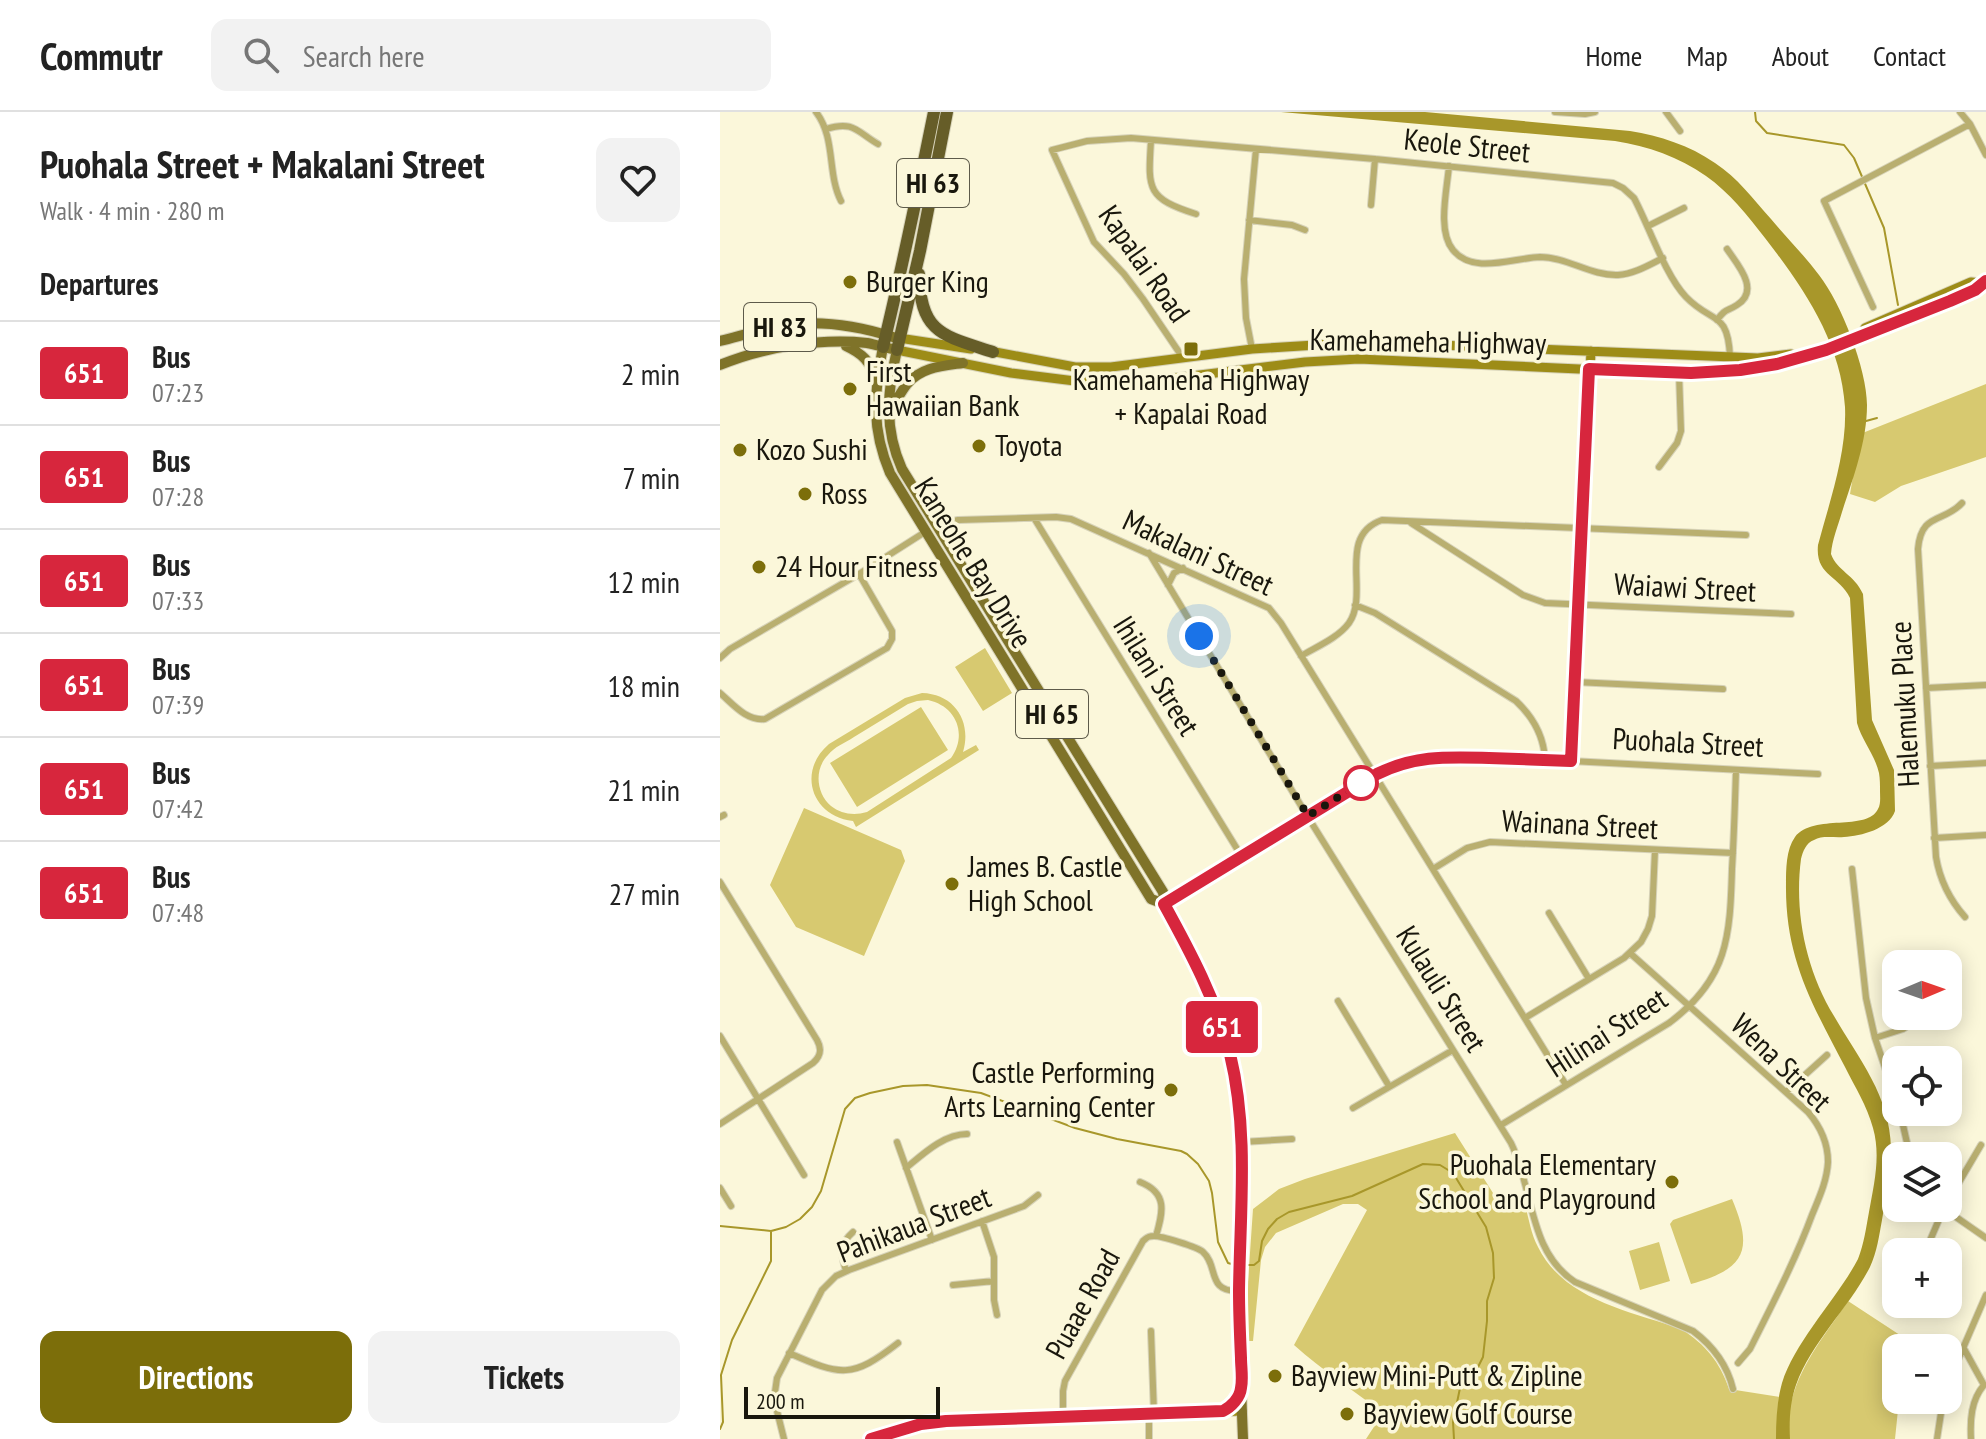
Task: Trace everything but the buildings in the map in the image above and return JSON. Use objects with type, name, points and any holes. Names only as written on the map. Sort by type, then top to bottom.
[{"type":"highway","name":"HI 63","points":[[884,341],[934,112]]},
{"type":"highway","name":"HI 63","points":[[898,344],[947,112]]},
{"type":"highway","points":[[919,254],[920,298],[931,324],[951,338],[993,352]]},
{"type":"main road","name":"Kamehameha Highway","points":[[898,344],[963,363],[1075,381],[1135,382],[1305,362],[1363,359],[1679,373],[1727,371],[1777,364],[1950,301],[1975,290],[1984,282]]},
{"type":"main road","name":"HI 83","points":[[720,343],[796,324],[873,327],[885,317],[895,292]]},
{"type":"main road","points":[[856,327],[884,341],[898,344]]},
{"type":"main road","name":"HI 83","points":[[723,364],[786,346],[884,341]]},
{"type":"main road","name":"Kaneohe Bay Drive","points":[[884,341],[876,382],[875,418],[882,452],[896,483],[1151,899],[1164,904]]},
{"type":"main road","name":"Kamehameha Highway","points":[[898,344],[993,352],[1086,367],[1111,367],[1252,349],[1367,342],[1730,357],[1779,357],[1826,347]]},
{"type":"main road","points":[[1363,359],[1367,342]]},
{"type":"main road","points":[[720,343],[723,364]]},
{"type":"main road","points":[[840,343],[866,358],[876,382]]},
{"type":"main road","name":"Kaneohe Bay Drive","points":[[898,344],[888,412],[897,460],[1161,889],[1164,904],[1197,964],[1219,1018],[1234,1076],[1242,1142],[1239,1291],[1243,1439]]},
{"type":"main road","points":[[1571,761],[1591,351]]},
{"type":"main road","points":[[1011,373],[1014,355]]},
{"type":"main road","points":[[1727,371],[1730,357]]},
{"type":"main road","points":[[1183,358],[1186,378]]},
{"type":"main road","points":[[888,412],[916,376],[935,367],[963,363]]},
{"type":"main road","points":[[925,532],[936,525]]},
{"type":"main road","name":"Puohala Street","points":[[1164,904],[1375,775],[1399,764],[1449,757],[1571,761]]},
{"type":"main road","points":[[1109,829],[1119,822]]},
{"type":"main road","points":[[1223,1411],[1234,1403],[1241,1390]]},
{"type":"main road","points":[[871,1439],[921,1424],[946,1421],[1242,1411]]},
{"type":"street","points":[[816,112],[826,129],[836,190],[841,201]]},
{"type":"street","points":[[1555,112],[1595,112]]},
{"type":"street","points":[[1666,112],[1680,131]]},
{"type":"street","points":[[1960,112],[1986,155]]},
{"type":"street","points":[[1873,307],[1824,201],[1970,124]]},
{"type":"street","points":[[826,129],[850,126],[878,144]]},
{"type":"street","name":"Keole Street","points":[[1052,150],[1097,139],[1119,138],[1613,183],[1631,194],[1683,294],[1717,320]]},
{"type":"street","points":[[1151,140],[1149,176],[1155,192],[1168,204],[1196,214]]},
{"type":"street","points":[[1252,349],[1244,291],[1256,149]]},
{"type":"street","name":"Kapalai Road","points":[[1052,150],[1094,242],[1124,274],[1183,358]]},
{"type":"street","points":[[1371,205],[1375,159]]},
{"type":"street","points":[[1449,166],[1444,231],[1452,250],[1467,261],[1484,264],[1545,257],[1615,275],[1636,271],[1663,258]]},
{"type":"street","points":[[1648,226],[1684,208]]},
{"type":"street","points":[[1249,220],[1292,225],[1305,230]]},
{"type":"street","points":[[1727,249],[1744,275],[1747,288],[1740,303],[1726,309],[1717,320],[1727,331],[1730,357]]},
{"type":"street","points":[[1659,467],[1677,443],[1681,431],[1679,373]]},
{"type":"street","name":"Halemuku Place","points":[[1962,503],[1930,522],[1923,530],[1919,544],[1936,857],[1943,883],[1965,917]]},
{"type":"street","name":"Ihilani Street","points":[[1034,518],[1242,857]]},
{"type":"street","name":"Makalani Street","points":[[936,525],[958,520],[1071,519],[1269,608],[1566,1085]]},
{"type":"street","points":[[1301,656],[1344,629],[1351,620],[1355,605],[1357,550],[1368,527],[1382,520],[1746,535]]},
{"type":"street","name":"Waiawi Street","points":[[1408,521],[1528,597],[1545,603],[1791,614]]},
{"type":"street","points":[[720,658],[730,649],[925,532]]},
{"type":"street","name":"Kulauli Street","points":[[1149,553],[1308,816],[1501,1125],[1520,1164],[1539,1237],[1555,1266],[1582,1285],[1693,1331],[1723,1362],[1733,1389]]},
{"type":"street","points":[[1168,585],[1174,573],[1183,568]]},
{"type":"street","points":[[720,693],[749,717],[765,719],[887,648],[892,642],[892,631],[859,574]]},
{"type":"street","points":[[1355,605],[1375,613],[1516,701],[1542,738],[1545,760]]},
{"type":"street","points":[[1575,682],[1723,689]]},
{"type":"street","points":[[1926,688],[1986,685]]},
{"type":"street","name":"Puohala Street","points":[[1571,761],[1818,774]]},
{"type":"street","points":[[1930,766],[1986,763]]},
{"type":"street","name":"Hilinai Street","points":[[1501,1125],[1669,1023],[1689,1006],[1710,980],[1725,947],[1731,913],[1736,770]]},
{"type":"street","points":[[1934,838],[1986,835]]},
{"type":"street","name":"Wainana Street","points":[[1433,869],[1467,848],[1490,842],[1733,853]]},
{"type":"street","points":[[1525,1018],[1631,954],[1645,935],[1652,916],[1655,850]]},
{"type":"street","points":[[1852,869],[1866,998],[1882,1059]]},
{"type":"street","points":[[720,882],[820,1048],[816,1061],[720,1124]]},
{"type":"street","points":[[1549,913],[1589,979]]},
{"type":"street","name":"Wena Street","points":[[1631,954],[1808,1112],[1820,1130],[1827,1151],[1827,1173],[1792,1264],[1750,1349],[1738,1363]]},
{"type":"street","points":[[1338,1001],[1389,1086]]},
{"type":"street","points":[[1875,1038],[1900,1030]]},
{"type":"street","points":[[720,1036],[804,1175]]},
{"type":"street","points":[[1353,1108],[1453,1050]]},
{"type":"street","points":[[1786,1092],[1827,1055]]},
{"type":"street","points":[[906,1168],[951,1137],[967,1134]]},
{"type":"street","points":[[1242,1142],[1292,1139]]},
{"type":"street","points":[[897,1142],[932,1240]]},
{"type":"street","points":[[1962,1177],[1981,1145]]},
{"type":"street","points":[[1140,1182],[1154,1189],[1161,1203],[1162,1217],[1156,1236]]},
{"type":"street","points":[[720,1188],[731,1206]]},
{"type":"street","name":"Pahikaua Street","points":[[784,1439],[774,1388],[822,1290],[831,1280],[846,1271],[1024,1206],[1038,1195]]},
{"type":"street","points":[[982,1221],[993,1251],[997,1315]]},
{"type":"street","points":[[1962,1221],[1986,1238]]},
{"type":"street","points":[[846,1271],[842,1248],[853,1232]]},
{"type":"street","name":"Puaae Road","points":[[1063,1417],[1063,1391],[1068,1377],[1143,1241],[1149,1236],[1203,1252],[1220,1286],[1239,1291]]},
{"type":"street","points":[[953,1285],[994,1281]]},
{"type":"street","points":[[1971,1439],[1974,1402],[1985,1387],[1963,1347],[1986,1295]]},
{"type":"street","points":[[1149,1439],[1152,1414],[1151,1331]]},
{"type":"street","points":[[789,1353],[827,1369],[849,1371],[869,1365],[898,1343]]},
{"type":"street","points":[[1937,1439],[1941,1414]]},
{"type":"shaded area","points":[[1281,112],[1425,112],[1630,131],[1685,146],[1723,169],[1745,189],[1819,275],[1836,302],[1851,337],[1866,390],[1865,433],[1831,554],[1863,594],[1872,720],[1894,770],[1895,811],[1887,823],[1866,833],[1817,838],[1809,843],[1801,859],[1799,900],[1804,940],[1816,980],[1879,1095],[1882,1126],[1888,1126],[1890,1142],[1882,1142],[1882,1220],[1878,1244],[1861,1282],[1803,1369],[1792,1398],[1790,1439],[1776,1439],[1782,1383],[1796,1352],[1858,1259],[1877,1160],[1868,1112],[1803,980],[1790,935],[1787,911],[1787,860],[1795,837],[1814,826],[1863,820],[1878,809],[1880,800],[1877,766],[1857,723],[1850,598],[1824,569],[1818,555],[1843,442],[1845,407],[1842,383],[1828,338],[1806,296],[1765,238],[1730,197],[1696,169],[1674,158],[1615,141]]},
{"type":"shaded area","points":[[1986,384],[1986,457],[1901,486],[1875,502],[1850,494],[1860,434]]},
{"type":"shaded area","points":[[985,648],[1012,693],[983,711],[955,667]]},
{"type":"shaded area","points":[[922,693],[944,698],[963,720],[963,752],[976,745],[979,750],[856,827],[853,821],[827,811],[819,802],[813,791],[813,767],[829,744],[905,698]],"holes":[[[928,700],[938,703],[952,715],[959,731],[959,740],[951,758],[867,812],[843,812],[826,801],[820,788],[819,774],[823,761],[833,750],[908,704]]]},
{"type":"shaded area","points":[[921,707],[948,750],[857,807],[830,763]]},
{"type":"shaded area","points":[[804,808],[901,850],[905,861],[864,956],[796,927],[770,885]]},
{"type":"shaded area","points":[[1455,1133],[1505,1212],[1525,1205],[1538,1247],[1564,1280],[1600,1301],[1681,1329],[1711,1354],[1729,1389],[1792,1399],[1809,1360],[1848,1301],[1898,1334],[1882,1334],[1882,1414],[1898,1414],[1895,1439],[1366,1439],[1383,1413],[1294,1345],[1367,1210],[1358,1204],[1343,1204],[1276,1233],[1265,1247],[1261,1260],[1253,1341],[1248,1341],[1253,1209],[1279,1189]]},
{"type":"shaded area","points":[[1732,1199],[1742,1232],[1740,1255],[1723,1272],[1691,1284],[1670,1224],[1673,1220]]},
{"type":"shaded area","points":[[1659,1242],[1670,1281],[1640,1290],[1629,1251]]},
{"type":"waterway","points":[[1755,112],[1756,121],[1767,133],[1844,145],[1854,158],[1884,228],[1898,305]]},
{"type":"waterway","points":[[1866,421],[1877,418]]},
{"type":"waterway","points":[[720,1429],[723,1422],[721,1375],[732,1340],[771,1261],[771,1231],[800,1219],[812,1207],[821,1191],[845,1109],[855,1098],[870,1093],[927,1085],[981,1093],[1075,1128],[1181,1151],[1198,1164],[1209,1181],[1218,1242],[1228,1263],[1235,1265]]},
{"type":"waterway","points":[[1246,1265],[1259,1261],[1262,1241],[1268,1229],[1289,1212],[1352,1196],[1423,1164],[1440,1165],[1453,1173],[1486,1227],[1493,1253],[1494,1278],[1487,1301],[1483,1357],[1460,1388],[1453,1422],[1454,1439]]},
{"type":"waterway","points":[[720,1226],[771,1231]]},
{"type":"bus line","name":"651","points":[[871,1439],[921,1424],[946,1421],[1223,1411],[1234,1403],[1241,1390],[1239,1291],[1243,1203],[1238,1096],[1219,1018],[1197,964],[1164,904],[1377,774],[1399,764],[1439,757],[1571,761],[1589,369],[1691,373],[1777,364],[1826,350],[1950,301],[1975,290],[1986,281]]},
{"type":"place","name":"Burger King","points":[[850,282]]},
{"type":"place","name":"Kamehameha Highway + Kapalai Road","points":[[1191,349]]},
{"type":"place","name":"First Hawaiian Bank","points":[[850,389]]},
{"type":"place","name":"Toyota","points":[[979,446]]},
{"type":"place","name":"Kozo Sushi","points":[[740,450]]},
{"type":"place","name":"Ross","points":[[805,494]]},
{"type":"place","name":"24 Hour Fitness","points":[[759,567]]},
{"type":"place","name":"James B. Castle High School","points":[[952,884]]},
{"type":"place","name":"Castle Performing Arts Learning Center","points":[[1171,1090]]},
{"type":"place","name":"Puohala Elementary School and Playground","points":[[1672,1182]]},
{"type":"place","name":"Bayview Mini-Putt & Zipline","points":[[1275,1376]]},
{"type":"place","name":"Bayview Golf Course","points":[[1347,1414]]},
{"type":"route","points":[[1199,636],[1308,816],[1361,783]]}]
